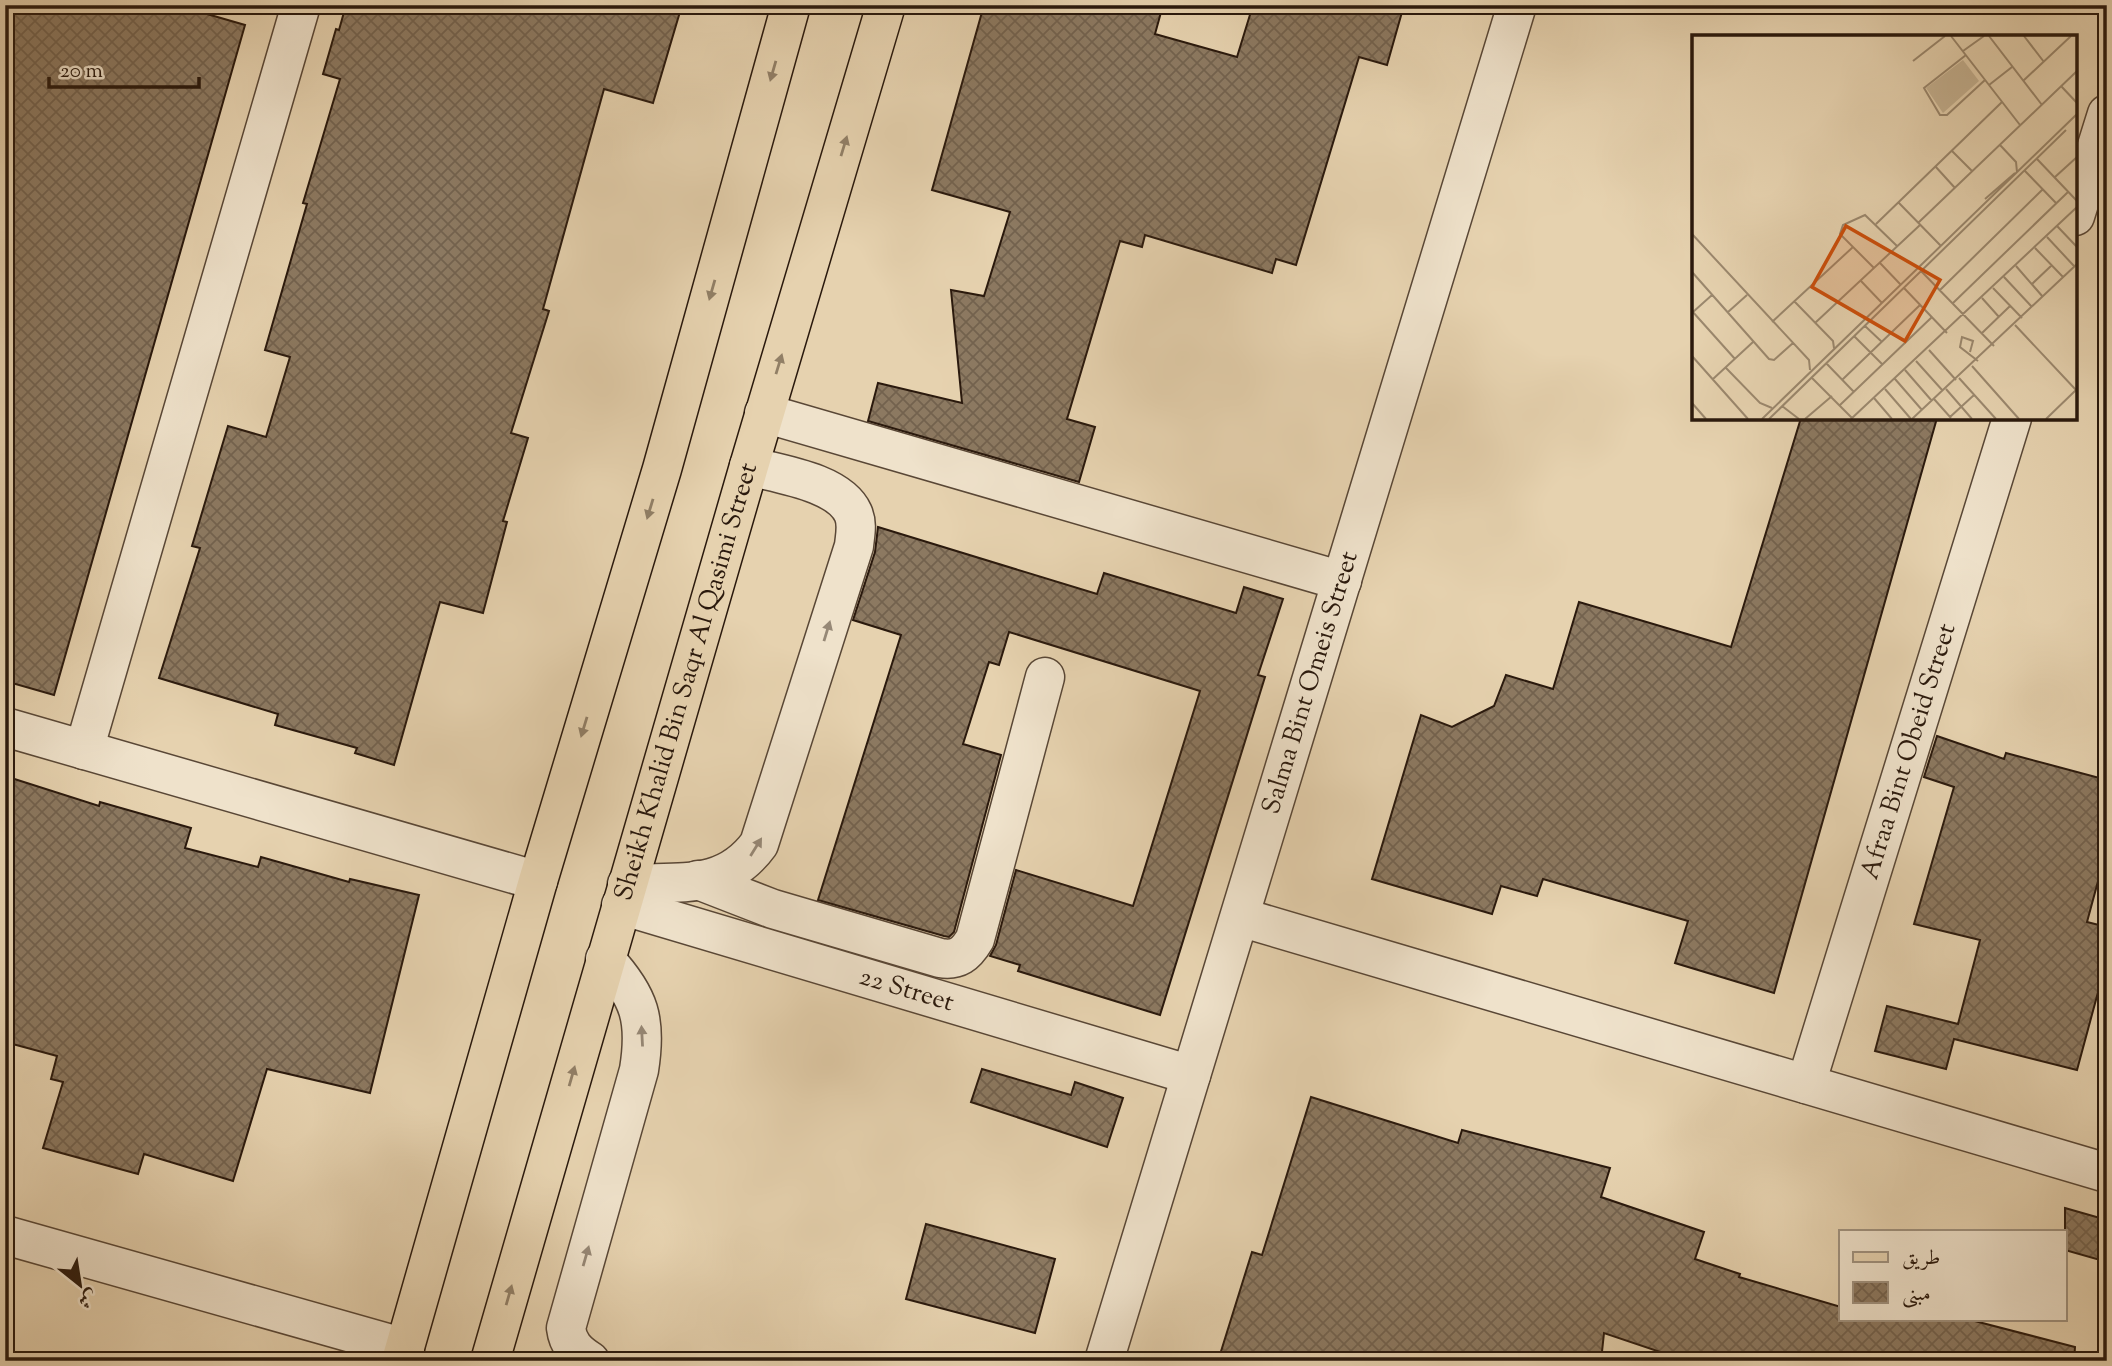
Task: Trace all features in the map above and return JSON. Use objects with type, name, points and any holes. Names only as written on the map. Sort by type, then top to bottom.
[{"type":"main road","points":[[403,1355],[538,881],[666,456],[791,5]]},
{"type":"main road","name":"Sheikh Khalid Bin Saqr Al Qasimi Street","points":[[491,1361],[764,413],[886,5]]},
{"type":"street","points":[[84,750],[301,5]]},
{"type":"street","name":"Salma Bint Omeis Street","points":[[1104,1361],[1517,5]]},
{"type":"street","points":[[2077,210],[2107,114]]},
{"type":"street","points":[[764,413],[1342,581]]},
{"type":"street","name":"Afraa Bint Obeid Street","points":[[1806,1084],[2011,420]]},
{"type":"street","points":[[624,894],[717,877],[748,860],[759,844],[855,537],[853,514],[845,500],[832,490],[749,466]]},
{"type":"street","points":[[698,880],[774,909],[940,958],[950,960],[962,956],[975,939],[1045,677]]},
{"type":"street","points":[[5,727],[538,881]]},
{"type":"street","name":"22 Street","points":[[624,894],[1191,1075]]},
{"type":"street","points":[[1240,917],[2107,1173]]},
{"type":"street","points":[[590,1361],[573,1348],[567,1339],[566,1328],[639,1070],[644,1040],[639,1010],[626,982],[605,959]]},
{"type":"street","points":[[5,1235],[403,1355]]},
{"type":"building","points":[[14,5],[176,5],[245,25],[54,695],[5,681],[5,38]]},
{"type":"building","points":[[346,5],[682,5],[653,103],[604,89],[543,309],[549,311],[511,433],[528,438],[503,521],[507,522],[483,613],[440,602],[394,765],[355,753],[357,748],[275,725],[278,714],[159,678],[200,548],[192,546],[228,426],[266,437],[290,357],[265,350],[307,204],[303,203],[340,79],[323,74]]},
{"type":"building","points":[[984,5],[1163,5],[1155,34],[1237,57],[1253,5],[1404,5],[1387,65],[1359,57],[1296,265],[1276,259],[1272,273],[1145,235],[1142,247],[1120,241],[1067,419],[1095,427],[1079,482],[868,421],[878,383],[962,403],[951,290],[984,296],[1010,212],[932,190]]},
{"type":"building","points":[[1800,420],[1936,420],[1774,993],[1675,963],[1688,921],[1543,879],[1537,896],[1501,886],[1492,914],[1372,879],[1421,715],[1452,727],[1494,706],[1506,675],[1553,689],[1579,602],[1731,647]]},
{"type":"building","points":[[878,527],[1097,594],[1104,573],[1236,613],[1244,587],[1283,599],[1258,675],[1265,677],[1160,1015],[1018,971],[1020,965],[990,956],[996,945],[1016,870],[1133,906],[1200,691],[1009,632],[999,665],[989,662],[963,744],[1001,755],[954,932],[949,937],[944,936],[818,900],[901,635],[853,620],[875,552]]},
{"type":"building","points":[[1937,736],[2004,759],[2006,753],[2107,780],[2107,848],[2087,922],[2107,927],[2107,959],[2077,1070],[1954,1039],[1946,1069],[1875,1051],[1887,1006],[1958,1024],[1980,940],[1914,924],[1954,787],[1924,777]]},
{"type":"building","points":[[5,776],[99,806],[100,802],[191,828],[185,848],[258,867],[261,857],[349,882],[350,879],[419,895],[370,1093],[267,1069],[233,1181],[144,1154],[138,1174],[43,1148],[63,1082],[51,1079],[57,1056],[5,1042]]},
{"type":"building","points":[[982,1069],[1071,1095],[1075,1082],[1123,1098],[1107,1147],[971,1102]]},
{"type":"building","points":[[1311,1097],[1458,1143],[1462,1130],[1610,1168],[1601,1197],[1704,1232],[1695,1259],[1740,1274],[1739,1277],[1839,1306],[1839,1320],[1971,1320],[2075,1347],[2074,1361],[1687,1361],[1604,1333],[1601,1361],[1218,1361],[1252,1252],[1262,1255]]},
{"type":"building","points":[[2065,1208],[2107,1220],[2107,1262],[2066,1250]]},
{"type":"building","points":[[926,1224],[1055,1259],[1035,1333],[906,1299]]}]
